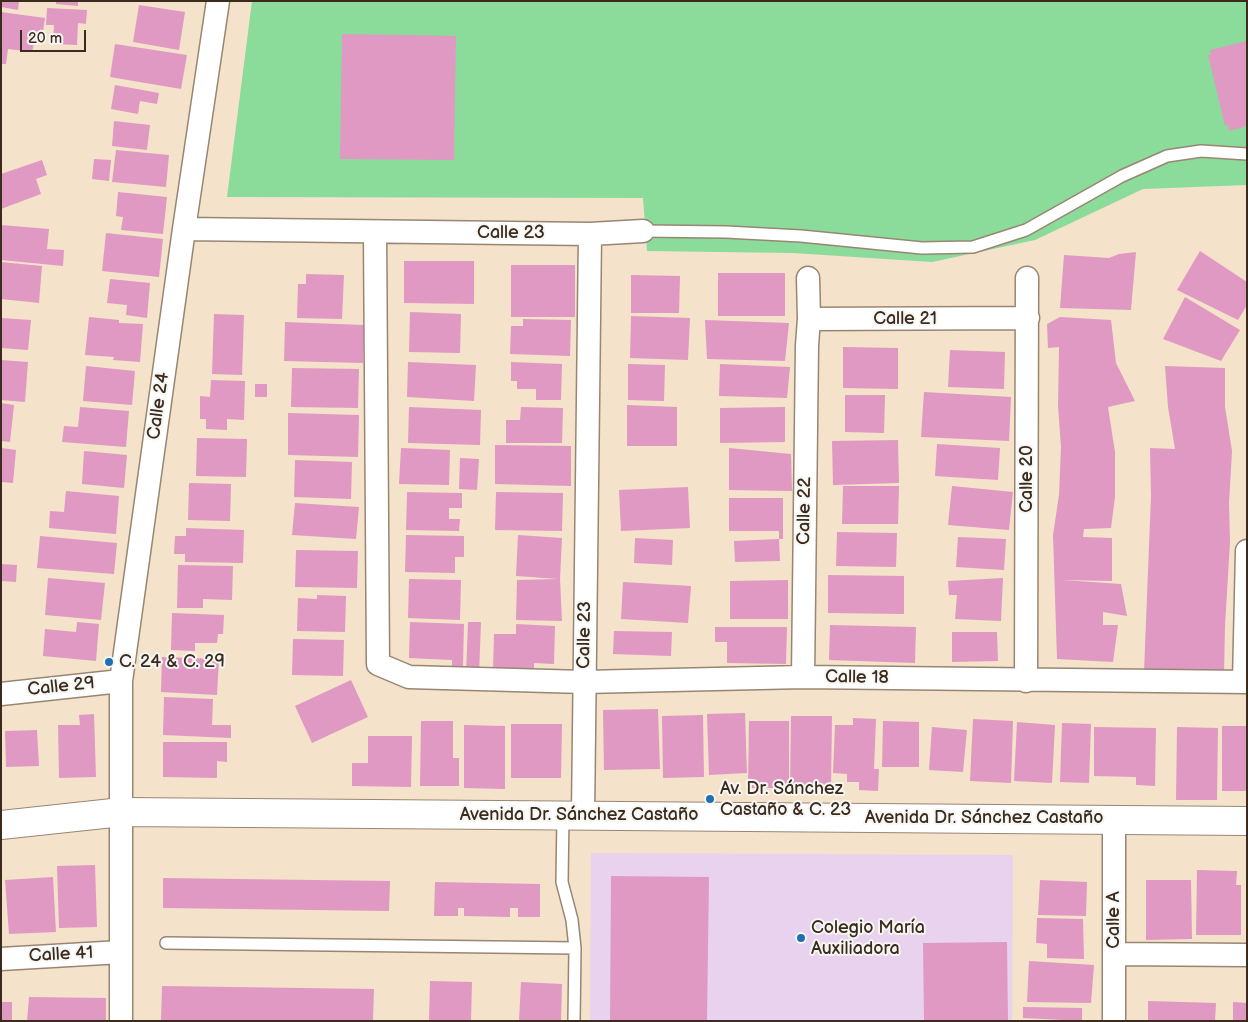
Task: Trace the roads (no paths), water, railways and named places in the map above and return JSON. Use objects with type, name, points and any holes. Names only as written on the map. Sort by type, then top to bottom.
[{"type":"street","name":"Calle 24","points":[[121,1021],[121,681],[184,228],[218,1]]},
{"type":"street","name":"Calle 23","points":[[184,228],[590,234],[584,682],[573,815]]},
{"type":"street","name":"Calle 18","points":[[375,232],[378,664],[409,677],[584,682],[803,677],[1246,682]]},
{"type":"street","points":[[590,234],[643,232]]},
{"type":"street","points":[[808,278],[809,319]]},
{"type":"street","name":"Calle 20","points":[[1026,278],[1028,318],[1026,680]]},
{"type":"street","name":"Calle 21","points":[[809,319],[1028,318]]},
{"type":"street","name":"Calle 22","points":[[803,677],[807,345],[809,319]]},
{"type":"street","points":[[1246,682],[1247,551]]},
{"type":"street","name":"Calle 29","points":[[1,694],[121,681]]},
{"type":"street","name":"Avenida Dr. Sánchez Castaño","points":[[1,825],[122,812],[1247,821]]},
{"type":"street","name":"Calle A","points":[[1114,819],[1114,1021]]},
{"type":"street","name":"Calle 41","points":[[1,959],[121,952]]},
{"type":"street","points":[[1115,954],[1247,955]]},
{"type":"lane","points":[[643,232],[726,232],[801,236],[922,248],[973,247],[1026,230],[1122,176],[1167,156],[1202,151],[1247,154]]},
{"type":"lane","points":[[573,815],[562,882],[572,920],[575,948],[574,1021]]},
{"type":"lane","points":[[166,943],[575,948]]},
{"type":"place","name":"C. 24 & C. 29","points":[[109,662]]},
{"type":"place","name":"Av. Dr. Sánchez Castaño & C. 23","points":[[710,799]]},
{"type":"place","name":"Colegio María Auxiliadora","points":[[801,938]]}]
